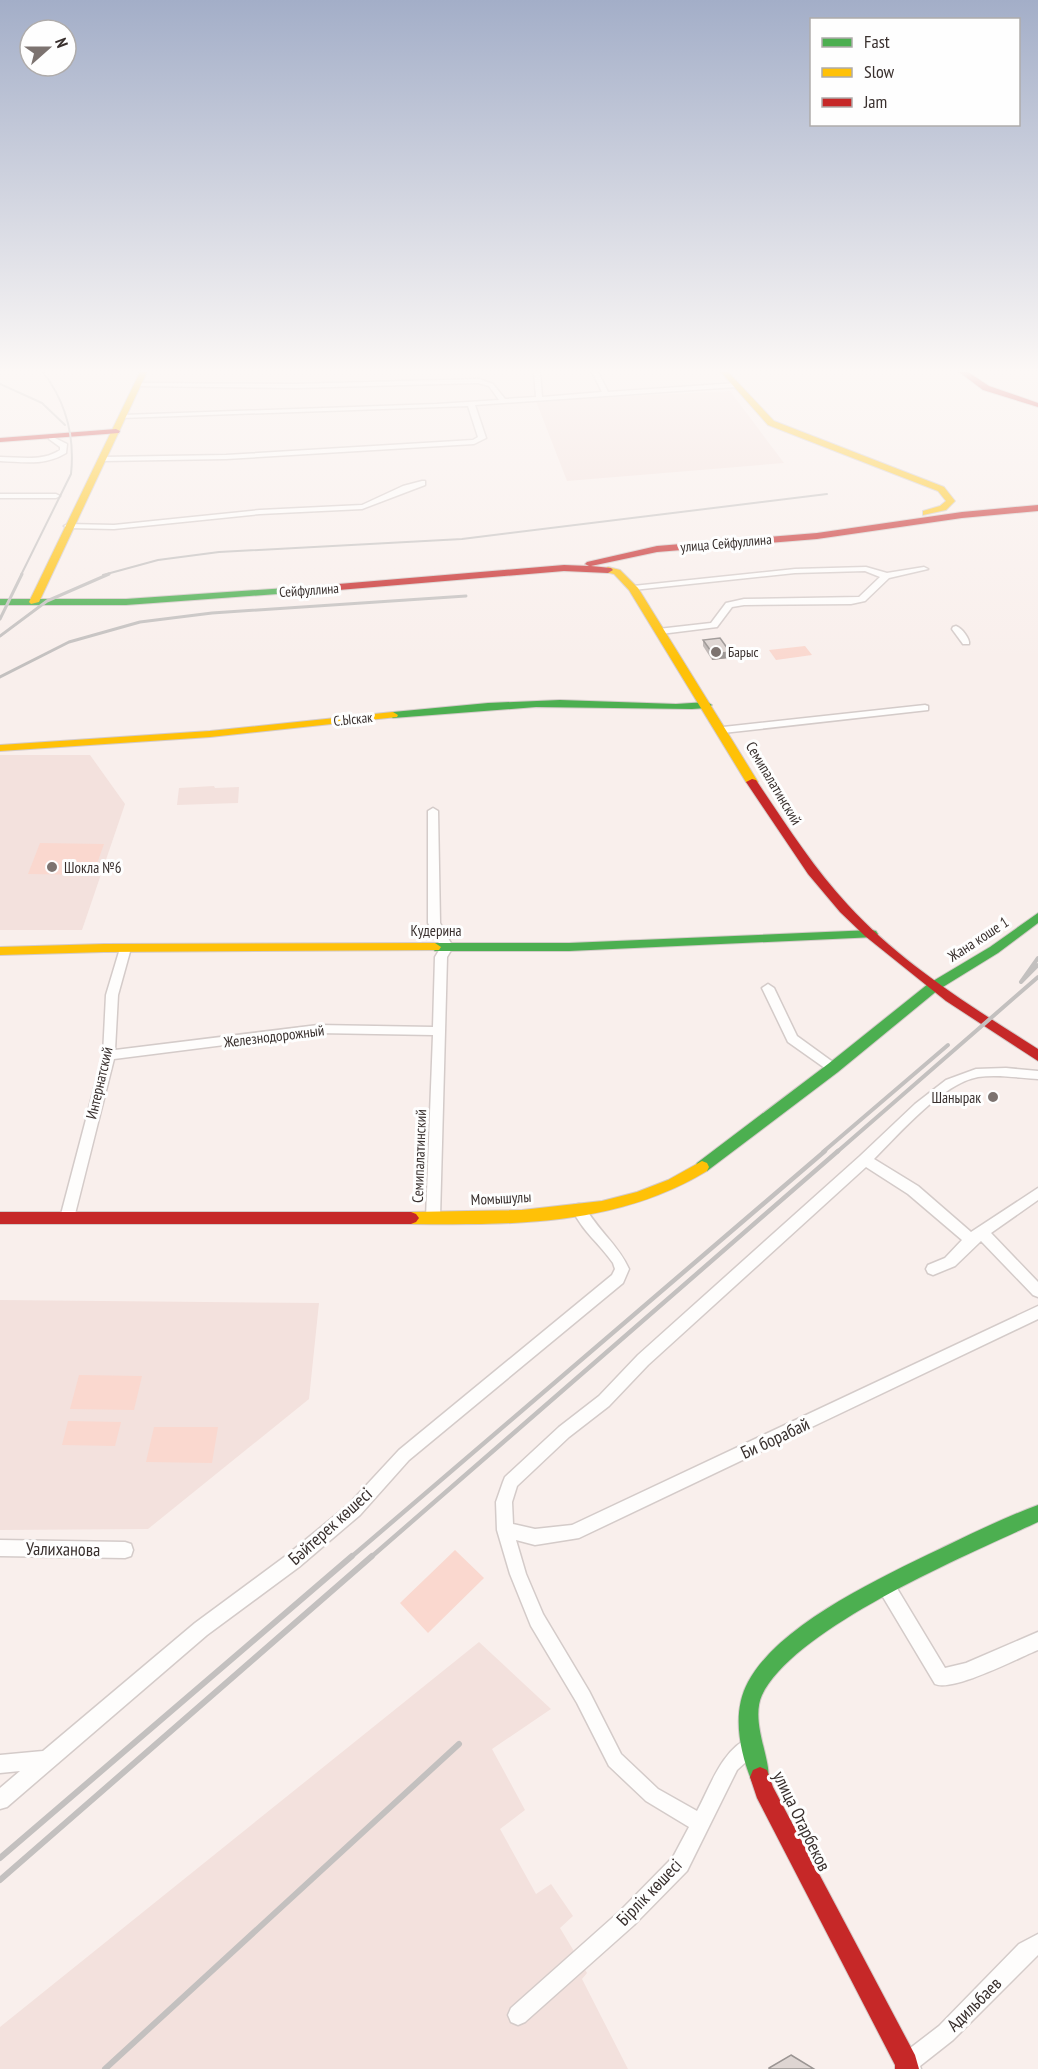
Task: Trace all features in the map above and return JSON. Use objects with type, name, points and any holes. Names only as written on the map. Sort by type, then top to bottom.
[{"type":"street","points":[[34,602],[68,526],[98,469]]},
{"type":"street","name":"улица Сейфуллина","points":[[873,527],[932,512],[951,501],[941,489],[892,469]]},
{"type":"street","points":[[68,526],[114,527],[260,512],[362,507],[375,504],[400,488],[422,483]]},
{"type":"street","points":[[0,496],[56,496]]},
{"type":"street","name":"улица Сейфуллина","points":[[581,568],[657,549],[817,536],[873,527],[1038,508]]},
{"type":"street","name":"Сейфуллина","points":[[0,603],[95,604],[165,600],[581,568],[617,572]]},
{"type":"street","points":[[633,588],[795,571],[866,569],[886,576],[924,569]]},
{"type":"street","name":"Семипалатинский","points":[[617,572],[633,588],[661,630],[788,839],[823,885],[872,934],[933,987],[1038,1056]]},
{"type":"street","points":[[661,630],[714,625],[729,605],[744,602],[839,602],[862,599],[886,576]]},
{"type":"street","points":[[956,629],[966,642]]},
{"type":"street","name":"С.Ыскак","points":[[0,748],[210,734],[474,706],[584,704],[689,707],[707,705]]},
{"type":"street","points":[[723,730],[925,708]]},
{"type":"street","points":[[433,811],[434,923],[447,947]]},
{"type":"street","name":"Жана коше 1","points":[[933,987],[994,950],[1038,917]]},
{"type":"street","name":"Кудерина","points":[[0,951],[125,948],[569,947],[872,934]]},
{"type":"street","name":"Семипалатинский","points":[[433,1218],[441,957],[447,947]]},
{"type":"street","name":"Интернатский","points":[[67,1218],[109,1055],[112,995],[125,948]]},
{"type":"street","name":"Момышулы","points":[[0,1218],[433,1218],[579,1209],[658,1193],[684,1181],[833,1068],[933,987]]},
{"type":"street","points":[[768,988],[792,1039],[833,1068]]},
{"type":"street","name":"Железнодорожный","points":[[109,1055],[318,1029],[440,1031]]},
{"type":"street","points":[[700,1823],[652,1795],[615,1760],[583,1696],[537,1620],[518,1574],[505,1530],[504,1502],[511,1482],[564,1432],[604,1401],[643,1360],[779,1235],[865,1160],[919,1107],[950,1083],[976,1073],[1006,1072],[1038,1075]]},
{"type":"street","points":[[865,1160],[913,1190],[977,1236],[1038,1291]]},
{"type":"street","points":[[933,1269],[950,1262],[977,1236],[1038,1193]]},
{"type":"street","name":"Бәйтерек көшесі","points":[[0,1800],[201,1629],[293,1561],[354,1510],[404,1455],[618,1279],[622,1269],[620,1262],[583,1219],[579,1209]]},
{"type":"street","name":"Би борабай","points":[[505,1530],[536,1537],[573,1533],[1038,1312]]},
{"type":"street","name":"улица Отарбеков","points":[[908,2067],[764,1791],[751,1746],[749,1722],[754,1687],[779,1654],[810,1632],[886,1586],[1038,1513]]},
{"type":"street","name":"Уалиханова","points":[[0,1548],[125,1550]]},
{"type":"street","points":[[886,1586],[941,1678],[966,1672],[1038,1641]]},
{"type":"street","name":"Бірлік көшесі","points":[[518,2015],[627,1918],[680,1864],[731,1764],[751,1746]]},
{"type":"street","points":[[0,1764],[47,1760]]},
{"type":"street","name":"Адильбаев","points":[[908,2067],[946,2033],[1026,1951],[1038,1944]]},
{"type":"shaded area","points":[[562,469],[717,469],[567,481]]},
{"type":"shaded area","points":[[805,646],[812,655],[776,660],[769,650]]},
{"type":"shaded area","name":"Шокла №6","points":[[0,755],[90,755],[125,804],[82,930],[0,930]]},
{"type":"shaded area","points":[[214,786],[215,788],[239,787],[238,803],[177,805],[179,788]]},
{"type":"shaded area","points":[[40,843],[104,844],[93,875],[28,874]]},
{"type":"shaded area","points":[[0,1300],[319,1303],[309,1399],[148,1529],[0,1530]]},
{"type":"shaded area","points":[[79,1375],[142,1376],[134,1410],[70,1409]]},
{"type":"shaded area","points":[[68,1421],[121,1422],[115,1446],[62,1445]]},
{"type":"shaded area","points":[[154,1427],[218,1427],[212,1463],[146,1462]]},
{"type":"shaded area","points":[[455,1550],[484,1578],[428,1633],[400,1603]]},
{"type":"shaded area","points":[[479,1642],[551,1709],[492,1749],[525,1810],[500,1829],[536,1894],[551,1884],[573,1916],[560,1928],[587,1973],[582,1979],[628,2069],[0,2069],[0,2027]]},
{"type":"building","points":[[720,638],[730,652],[713,654],[703,640]]},
{"type":"building","points":[[791,2055],[814,2069],[769,2069]]},
{"type":"railway","points":[[21,575],[71,474],[71,469]]},
{"type":"railway","points":[[103,575],[158,560],[219,552],[462,539],[827,494]]},
{"type":"railway","points":[[0,619],[22,574]]},
{"type":"railway","points":[[0,636],[47,601],[109,574]]},
{"type":"railway","points":[[0,677],[69,642],[140,622],[212,613],[466,596]]},
{"type":"railway","points":[[1038,958],[1021,982],[1038,965]]},
{"type":"railway","points":[[837,1152],[1038,977]]},
{"type":"railway","points":[[823,1152],[948,1045]]},
{"type":"railway","points":[[350,1558],[825,1151]]},
{"type":"railway","points":[[370,1558],[838,1151]]},
{"type":"railway","points":[[0,1858],[352,1556]]},
{"type":"railway","points":[[0,1880],[372,1556]]},
{"type":"railway","points":[[105,2069],[459,1744]]},
{"type":"traffic: fast","points":[[0,602],[126,602],[315,589]]},
{"type":"traffic: fast","points":[[393,715],[536,704],[599,703],[676,707],[707,705]]},
{"type":"traffic: fast","points":[[702,1167],[833,1068],[933,987],[994,950],[1038,917]]},
{"type":"traffic: fast","points":[[435,947],[569,947],[872,934]]},
{"type":"traffic: fast","points":[[760,1777],[751,1744],[749,1709],[755,1688],[774,1662],[841,1611],[883,1587],[1038,1513]]},
{"type":"traffic: slow","points":[[34,602],[98,469]]},
{"type":"traffic: slow","points":[[888,469],[941,489],[951,501],[943,508],[926,513]]},
{"type":"traffic: slow","points":[[608,570],[617,572],[633,588],[752,782]]},
{"type":"traffic: slow","points":[[0,748],[210,734],[393,715]]},
{"type":"traffic: slow","points":[[0,951],[104,948],[435,947]]},
{"type":"traffic: slow","points":[[411,1218],[522,1216],[602,1207],[639,1197],[673,1184],[702,1167]]},
{"type":"traffic: jam","points":[[590,564],[657,549],[817,536],[962,515],[1038,508]]},
{"type":"traffic: jam","points":[[315,589],[564,568],[608,570]]},
{"type":"traffic: jam","points":[[752,782],[812,871],[869,933],[923,978],[1038,1056]]},
{"type":"traffic: jam","points":[[0,1218],[411,1218]]},
{"type":"traffic: jam","points":[[760,1777],[764,1791],[907,2063],[907,2069]]},
{"type":"place","name":"Барыс","points":[[716,652]]},
{"type":"place","name":"Шокла №6","points":[[52,867]]},
{"type":"place","name":"Шанырак","points":[[993,1097]]}]
